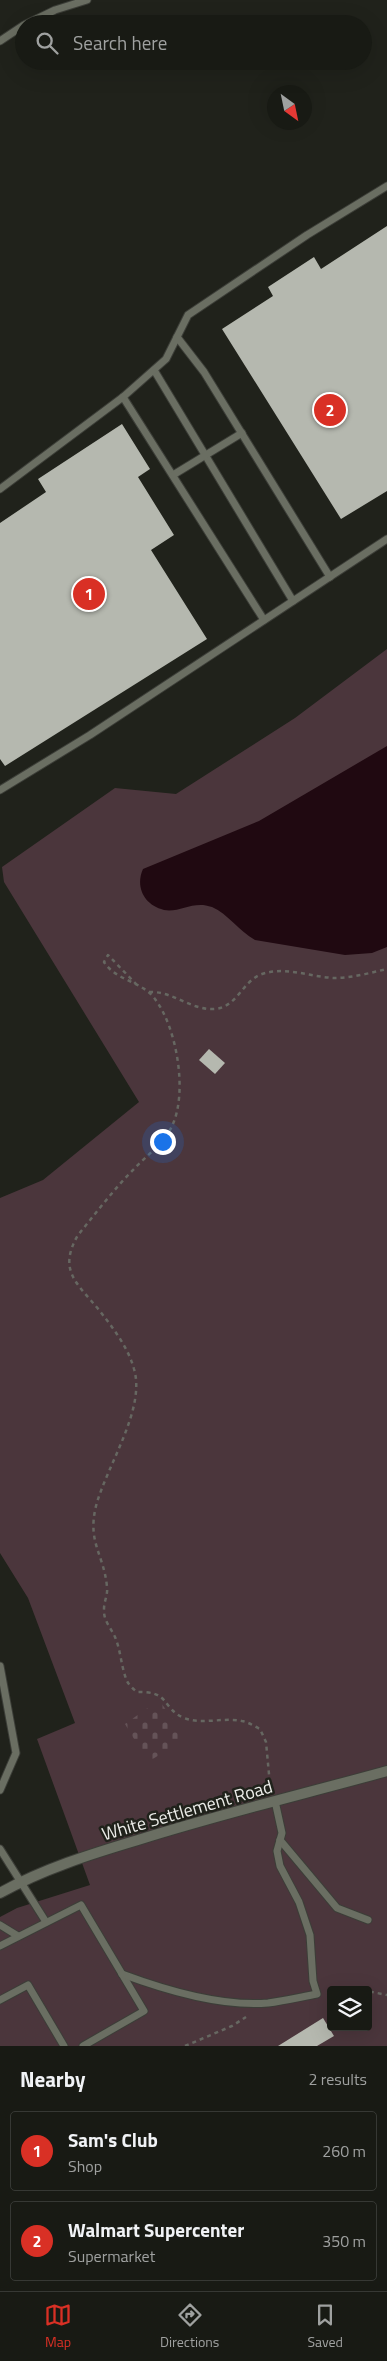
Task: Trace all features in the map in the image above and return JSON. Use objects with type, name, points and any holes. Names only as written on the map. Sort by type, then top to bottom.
[{"type":"street","name":"White Settlement Road","points":[[0,1893],[20,1882],[126,1844],[387,1771]]},
{"type":"lane","points":[[44,15],[87,0]]},
{"type":"lane","points":[[0,41],[15,31]]},
{"type":"lane","points":[[0,489],[123,397],[166,360],[188,315],[307,235],[387,186]]},
{"type":"lane","points":[[177,337],[204,372],[330,577]]},
{"type":"lane","points":[[154,370],[293,602]]},
{"type":"lane","points":[[123,397],[264,620]]},
{"type":"lane","points":[[172,475],[204,454],[242,433]]},
{"type":"lane","points":[[0,790],[90,735],[387,539]]},
{"type":"lane","points":[[0,1666],[16,1753],[3,1776],[0,1790]]},
{"type":"lane","points":[[122,1974],[152,1985],[208,2000],[266,2003],[318,1994],[313,1981],[310,1935],[299,1902],[280,1866],[277,1851],[282,1833],[275,1801]]},
{"type":"lane","points":[[280,1840],[337,1908],[368,1920]]},
{"type":"lane","points":[[0,1849],[46,1922]]},
{"type":"lane","points":[[0,1946],[81,1905],[144,2011],[83,2046]]},
{"type":"lane","points":[[0,1925],[18,1936]]},
{"type":"lane","points":[[0,2000],[28,1985],[64,2046]]},
{"type":"path","points":[[137,985],[108,955],[104,962],[109,971],[149,992],[156,1000],[170,1027],[176,1048],[177,1111],[172,1127],[161,1141],[134,1168],[78,1235],[71,1247],[69,1262],[75,1283],[99,1310],[126,1349],[138,1384],[131,1413],[103,1485],[92,1523],[93,1539],[107,1586],[107,1599],[104,1609],[106,1622],[120,1650],[127,1683],[136,1692],[152,1692],[165,1698],[173,1710],[185,1718],[242,1721],[260,1729],[266,1742],[270,1785]]},
{"type":"path","points":[[149,992],[162,991],[187,1004],[216,1009],[227,1006],[235,1000],[251,980],[277,970],[336,978],[387,969]]},
{"type":"path","points":[[372,1992],[387,1995]]},
{"type":"path","points":[[185,2046],[232,2026],[246,2017]]},
{"type":"green space","points":[[387,649],[387,2046],[0,2046],[0,1917],[17,1908],[90,1885],[37,1739],[75,1723],[28,1598],[0,1553],[0,1198],[43,1180],[139,1102],[4,882],[2,867],[115,788],[176,794],[295,718]]},
{"type":"green space","points":[[159,1700],[186,1738],[148,1762],[125,1724]]},
{"type":"shaded area","points":[[387,746],[387,947],[372,953],[345,955],[255,940],[212,907],[199,905],[176,910],[164,910],[157,908],[146,900],[140,882],[143,869],[259,821]]},
{"type":"building","points":[[387,226],[387,491],[341,519],[222,329],[273,296],[268,287],[314,257],[321,269]]},
{"type":"building","points":[[122,424],[150,469],[138,477],[174,535],[151,550],[207,639],[5,766],[0,759],[0,523],[46,492],[38,479]]},
{"type":"building","points":[[209,1049],[225,1063],[215,1074],[199,1060]]},
{"type":"building","points":[[323,2018],[327,2025],[327,2031],[331,2031],[334,2036],[317,2046],[278,2046]]},
{"type":"place","name":"Walmart Supercenter","points":[[330,410]]},
{"type":"place","name":"Sam's Club","points":[[89,594]]}]
